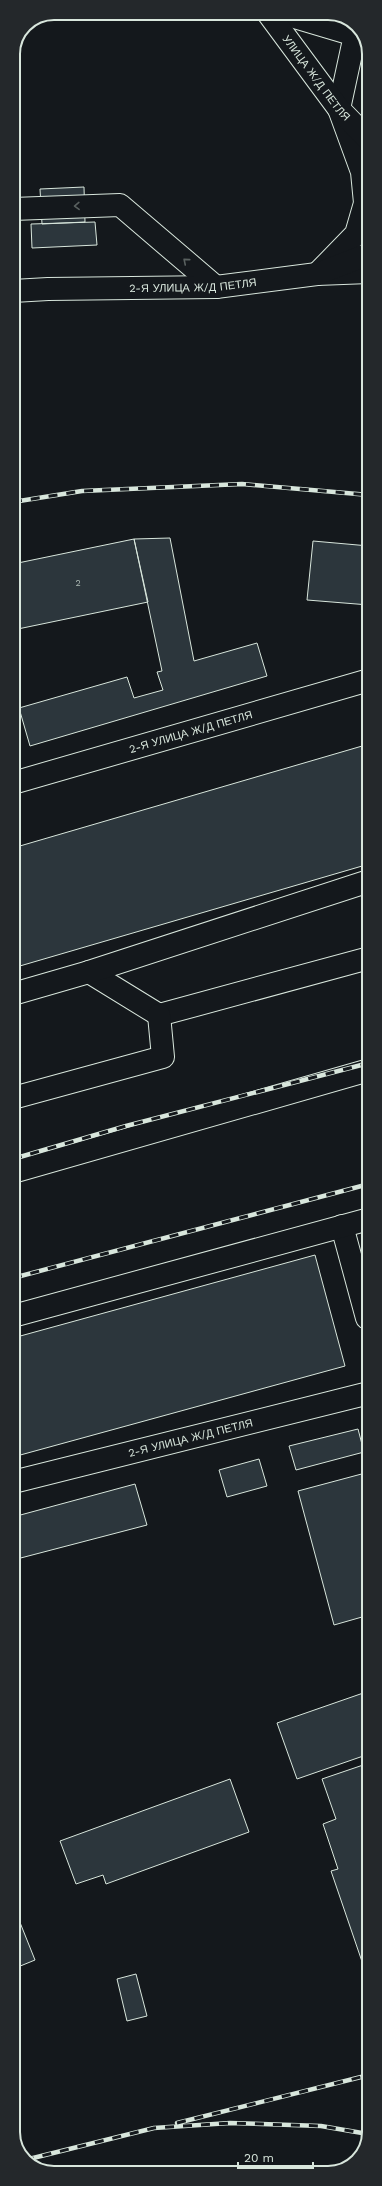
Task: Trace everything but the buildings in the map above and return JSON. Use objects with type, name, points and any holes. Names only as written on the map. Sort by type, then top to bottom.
[{"type":"street","name":"УЛИЦА Ж/Д ПЕТЛЯ","points":[[273,20],[339,109],[362,133]]},
{"type":"street","points":[[304,20],[354,35],[339,109],[362,172]]},
{"type":"street","points":[[20,209],[120,205],[216,286]]},
{"type":"street","points":[[317,274],[356,234],[362,213]]},
{"type":"street","name":"2-Я УЛИЦА Ж/Д ПЕТЛЯ","points":[[20,291],[216,286],[317,274],[362,257]]},
{"type":"street","points":[[317,274],[362,272]]},
{"type":"street","name":"2-Я УЛИЦА Ж/Д ПЕТЛЯ","points":[[20,781],[362,682]]},
{"type":"street","points":[[20,992],[89,972],[362,883]]},
{"type":"street","points":[[89,972],[159,1015],[362,960]]},
{"type":"street","points":[[20,1096],[163,1057],[159,1015]]},
{"type":"street","points":[[20,1170],[362,1072]]},
{"type":"street","points":[[20,1314],[362,1221]]},
{"type":"street","points":[[342,1226],[362,1300]]},
{"type":"street","name":"2-Я УЛИЦА Ж/Д ПЕТЛЯ","points":[[20,1480],[362,1395]]},
{"type":"railway","points":[[20,501],[82,491],[242,484],[362,494]]},
{"type":"railway","points":[[20,1157],[126,1126],[362,1065]]},
{"type":"railway","points":[[20,1276],[362,1186]]},
{"type":"railway","points":[[177,2123],[362,2077]]},
{"type":"railway","points":[[32,2158],[154,2128],[230,2123],[321,2126],[362,2133]]}]
